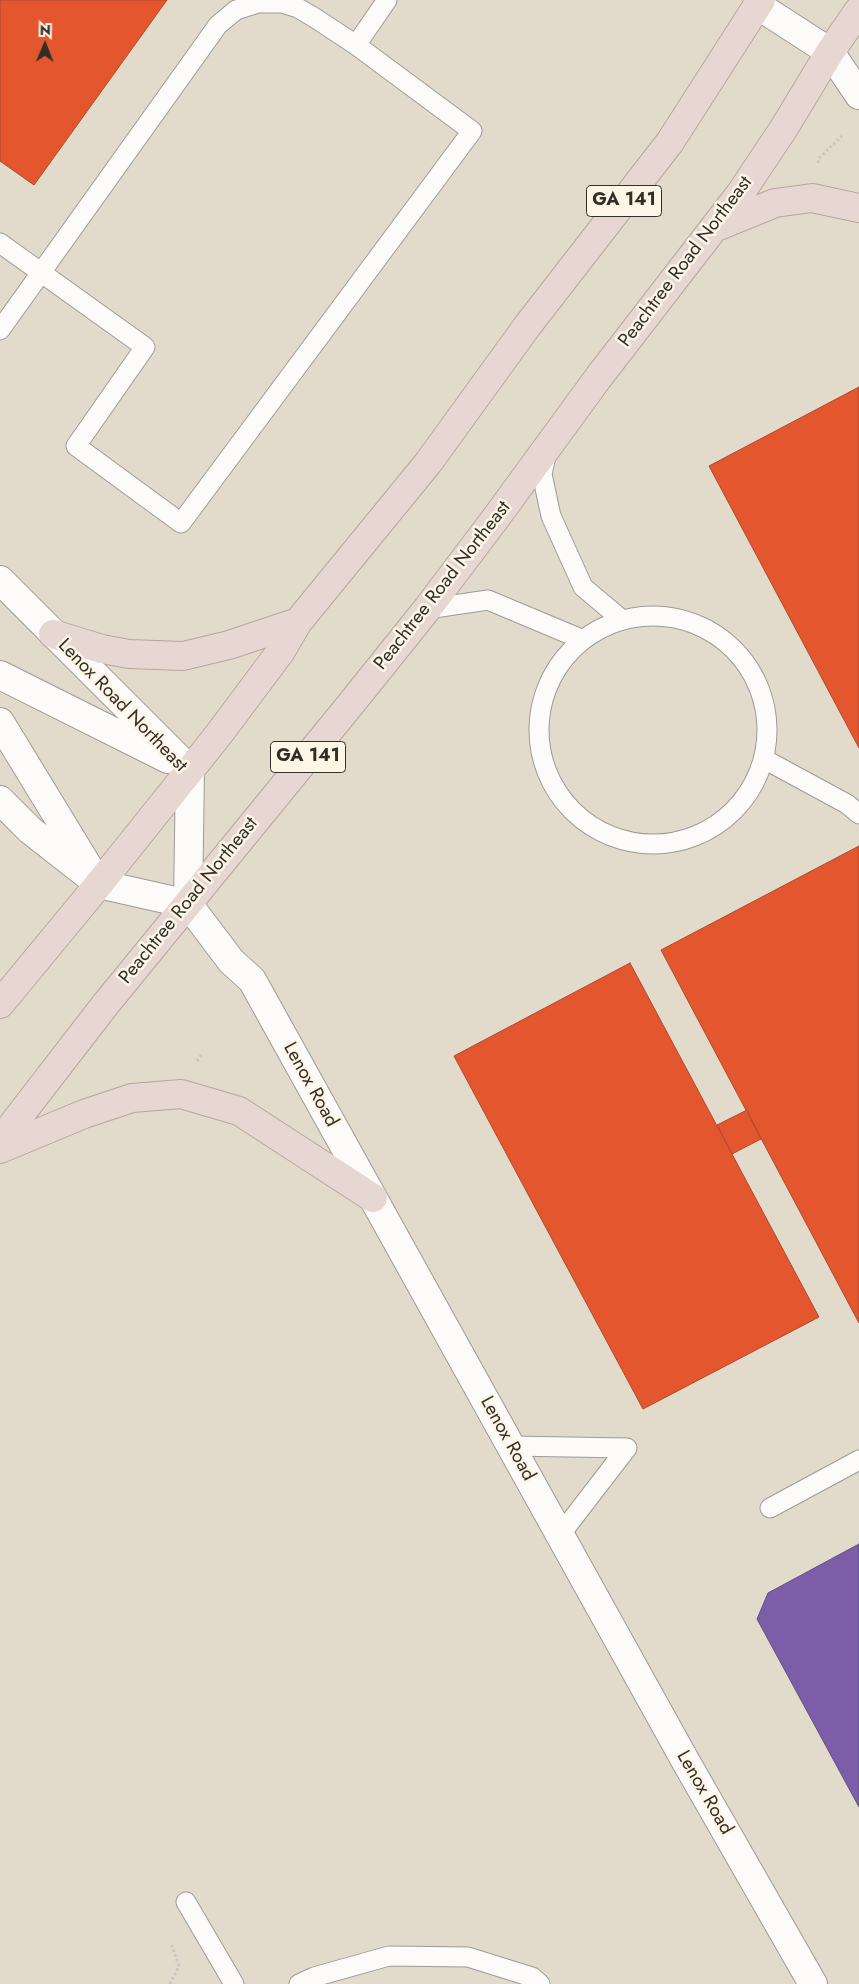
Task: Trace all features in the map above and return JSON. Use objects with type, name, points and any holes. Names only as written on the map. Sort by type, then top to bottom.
[{"type":"highway","name":"GA 141","points":[[0,1004],[190,770],[281,651],[298,622],[428,463],[528,325],[670,142],[756,2]]},
{"type":"highway","name":"Peachtree Road Northeast","points":[[0,1141],[105,1005],[427,609],[598,378],[740,194],[784,128],[830,52],[859,10]]},
{"type":"highway","points":[[714,227],[775,202],[812,198],[859,208]]},
{"type":"highway","points":[[52,634],[102,649],[129,654],[184,656],[229,645],[298,622]]},
{"type":"highway","points":[[0,1149],[84,1114],[132,1098],[181,1094],[238,1111],[373,1198]]},
{"type":"street","points":[[756,2],[830,52],[859,95]]},
{"type":"street","name":"Lenox Road Northeast","points":[[0,580],[190,770],[188,904]]},
{"type":"street","points":[[0,675],[190,770]]},
{"type":"street","points":[[0,722],[99,884]]},
{"type":"street","points":[[0,800],[30,830],[99,884],[188,904]]},
{"type":"street","name":"Lenox Road","points":[[188,904],[231,961],[252,980],[686,1762],[813,1984]]},
{"type":"lane","points":[[356,46],[387,0]]},
{"type":"lane","points":[[0,243],[42,272],[146,347],[76,446],[181,523],[472,131],[356,46],[298,8],[282,2],[258,3],[236,10],[218,25],[42,272],[0,330]]},
{"type":"lane","points":[[548,446],[542,474],[551,516],[583,587],[622,619]]},
{"type":"lane","points":[[427,609],[488,600],[581,639]]},
{"type":"lane","points":[[656,615],[690,621],[721,637],[745,661],[761,691],[768,725],[764,759],[751,790],[730,815],[702,834],[671,844],[637,844],[600,832],[570,810],[548,778],[538,741],[540,703],[555,668],[581,639],[600,627],[622,619],[656,615]]},
{"type":"lane","points":[[764,759],[847,804],[859,814]]},
{"type":"lane","points":[[510,1446],[627,1448],[560,1535]]},
{"type":"lane","points":[[770,1508],[859,1460]]},
{"type":"lane","points":[[186,1902],[234,1984]]},
{"type":"lane","points":[[299,1984],[314,1977],[389,1956],[468,1957],[532,1978],[540,1984]]},
{"type":"path","points":[[819,158],[842,136]]},
{"type":"path","points":[[170,1984],[179,1966],[171,1943]]},
{"type":"shaded area","points":[[0,0],[859,0],[859,1984],[0,1984]]},
{"type":"building: Shops","points":[[0,0],[167,0],[34,185],[0,161]]},
{"type":"building: Shops","points":[[859,387],[859,748],[709,466]]},
{"type":"building: Shops","points":[[859,846],[859,1323],[661,950]]},
{"type":"building: Shops","points":[[630,963],[819,1317],[643,1409],[454,1056]]},
{"type":"building: Shops","points":[[747,1110],[761,1139],[732,1154],[717,1125]]},
{"type":"building: Offices","points":[[859,1544],[859,1807],[757,1619],[768,1593]]}]
